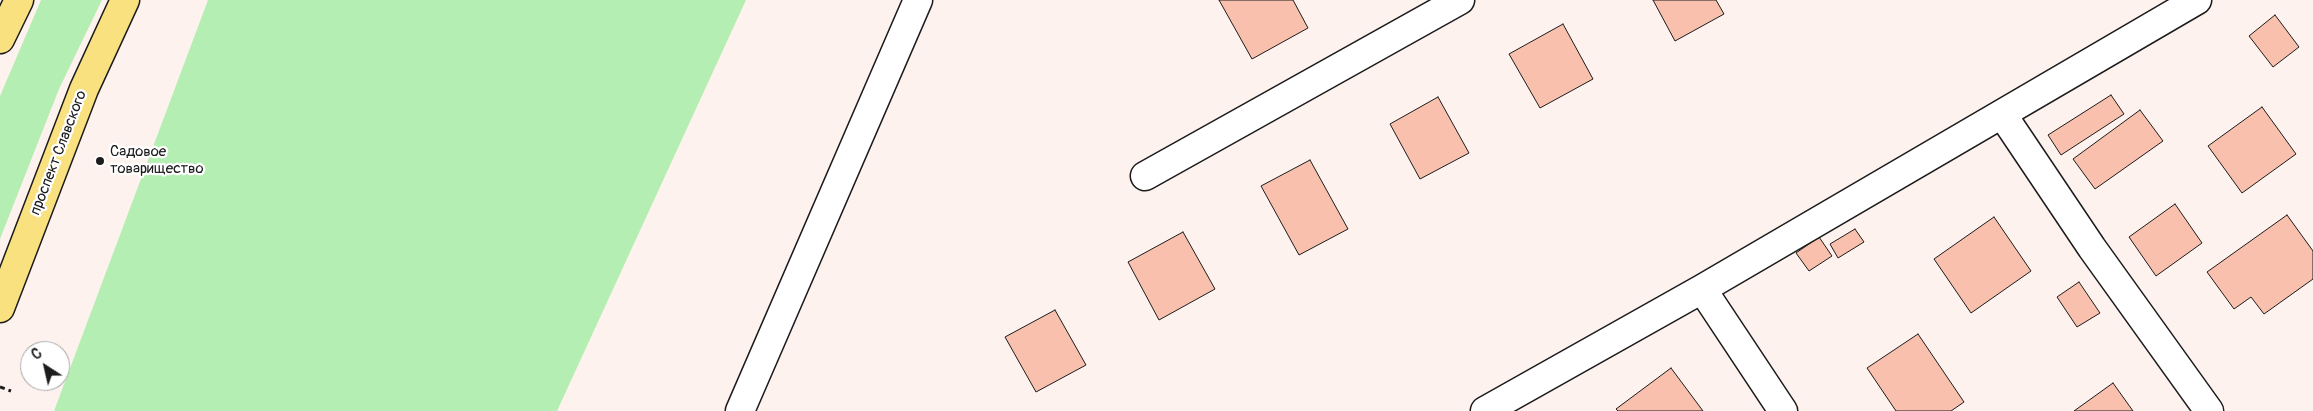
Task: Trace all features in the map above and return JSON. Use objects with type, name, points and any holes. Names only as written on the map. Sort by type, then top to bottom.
[{"type":"main road","points":[[0,39],[19,0]]},
{"type":"main road","name":"проспект Славского","points":[[0,308],[84,89],[125,0]]},
{"type":"street","points":[[740,411],[918,0]]},
{"type":"street","points":[[1145,176],[1460,0]]},
{"type":"street","points":[[1485,411],[1702,289],[2197,0]]},
{"type":"street","points":[[2002,114],[2092,248],[2209,411]]},
{"type":"street","points":[[1702,289],[1783,411]]},
{"type":"path","points":[[0,387],[11,391]]},
{"type":"green space","points":[[41,0],[102,0],[59,89],[0,239],[0,96]]},
{"type":"green space","points":[[208,0],[746,0],[557,411],[54,411],[61,391],[70,391],[70,368]]},
{"type":"building","points":[[1219,0],[1293,0],[1308,28],[1252,59]]},
{"type":"building","points":[[1653,0],[1716,0],[1724,14],[1675,41]]},
{"type":"building","points":[[2275,15],[2299,47],[2273,67],[2249,36]]},
{"type":"building","points":[[1563,24],[1593,79],[1540,108],[1509,54]]},
{"type":"building","points":[[2111,95],[2124,114],[2061,155],[2048,135]]},
{"type":"building","points":[[1438,97],[1469,153],[1420,179],[1390,124]]},
{"type":"building","points":[[2262,107],[2296,154],[2242,193],[2208,146]]},
{"type":"building","points":[[2140,110],[2163,141],[2095,189],[2073,159]]},
{"type":"building","points":[[1310,160],[1348,229],[1299,255],[1261,186]]},
{"type":"building","points":[[2175,204],[2202,243],[2156,276],[2129,237]]},
{"type":"building","points":[[2287,215],[2313,251],[2313,279],[2264,314],[2251,297],[2234,309],[2207,272]]},
{"type":"building","points":[[1994,217],[2031,271],[1971,313],[1934,259]]},
{"type":"building","points":[[1855,229],[1864,242],[1838,258],[1830,244]]},
{"type":"building","points":[[1183,232],[1215,289],[1159,320],[1128,262]]},
{"type":"building","points":[[1819,237],[1832,256],[1809,271],[1796,253]]},
{"type":"building","points":[[2079,282],[2100,313],[2077,327],[2057,297]]},
{"type":"building","points":[[1055,310],[1086,365],[1036,392],[1005,337]]},
{"type":"building","points":[[1918,334],[1964,402],[1951,411],[1896,411],[1867,368]]},
{"type":"building","points":[[1671,368],[1703,411],[1618,411],[1616,409]]},
{"type":"building","points":[[2113,383],[2133,411],[2074,411]]},
{"type":"place","name":"Садовое товарищество","points":[[100,161]]}]
